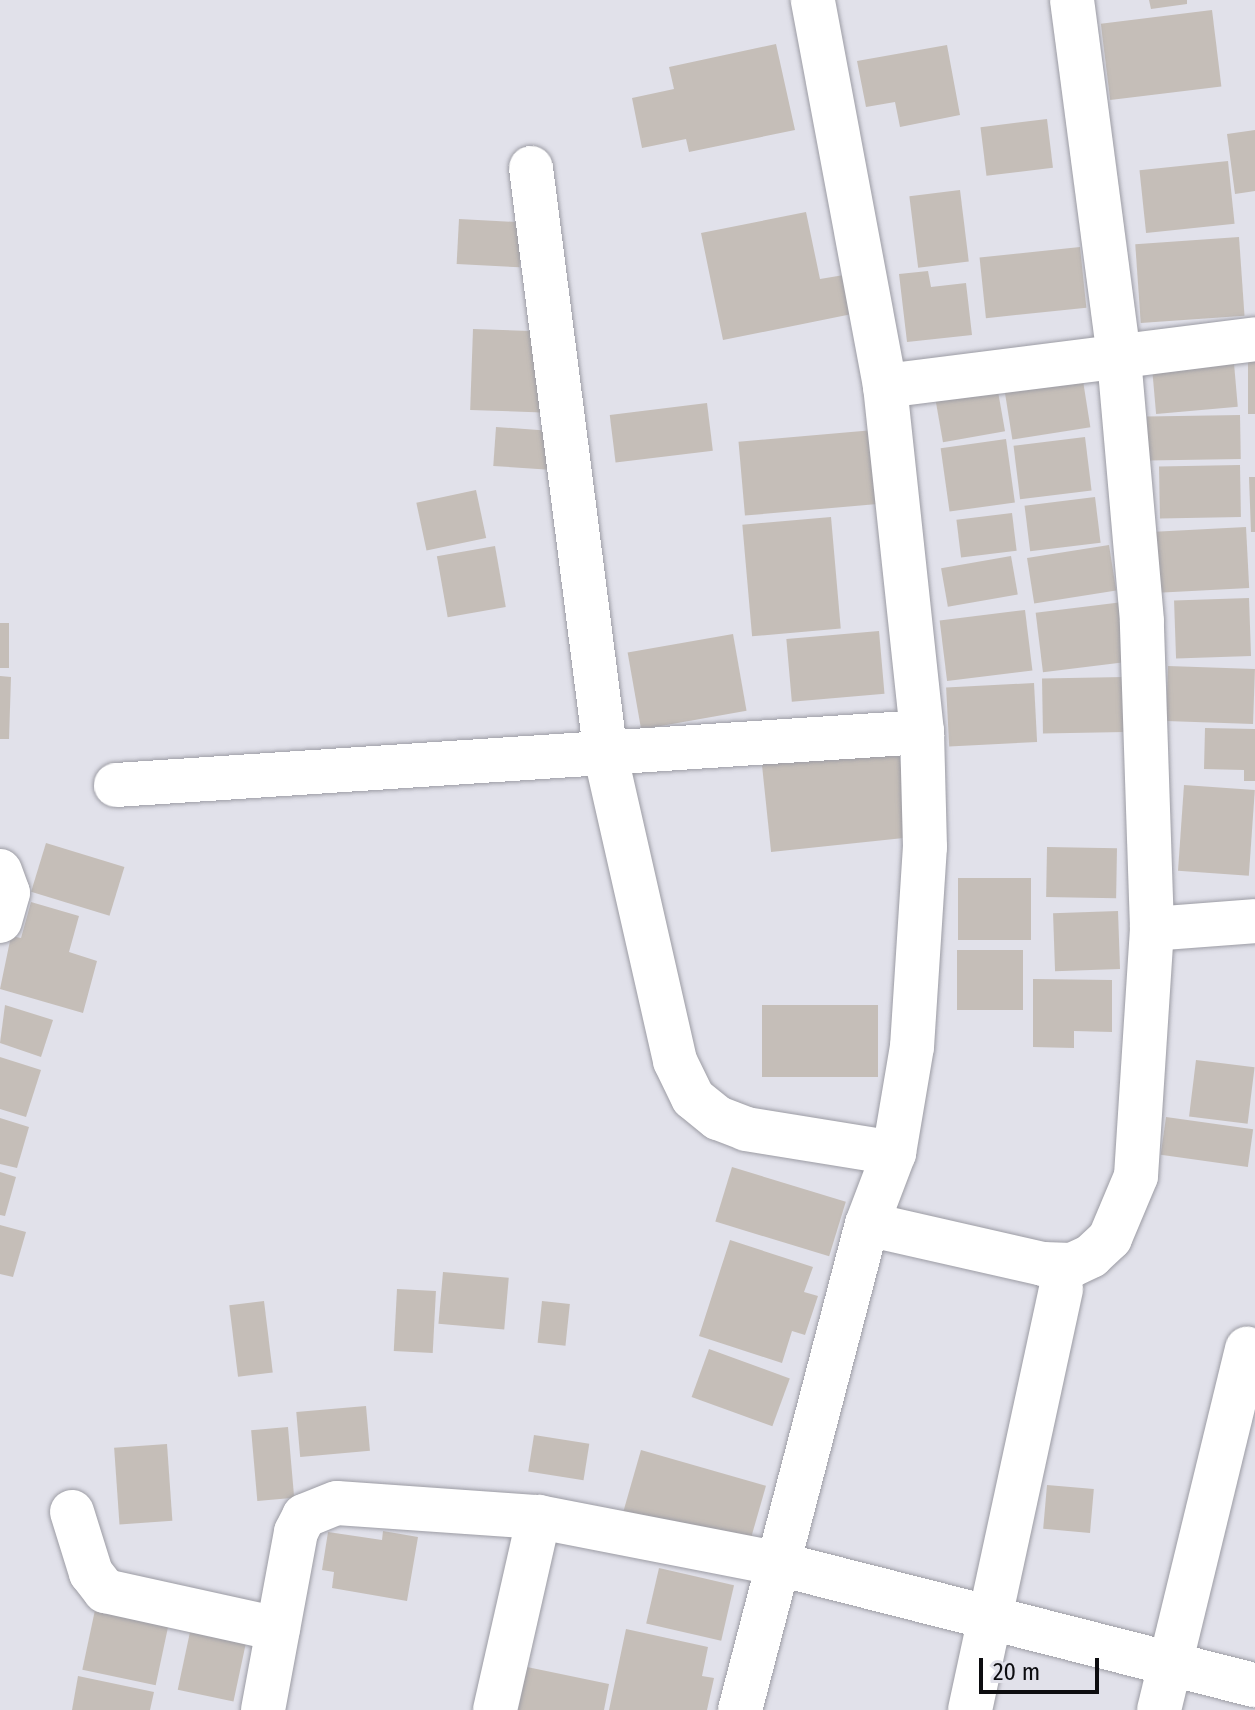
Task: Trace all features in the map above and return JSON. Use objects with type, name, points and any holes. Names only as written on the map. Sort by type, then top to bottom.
[{"type":"street","points":[[740,1710],[775,1563],[867,1224],[894,1153],[918,986],[925,847],[922,732],[885,386],[813,0]]},
{"type":"street","points":[[867,1224],[1043,1264],[1072,1265],[1091,1256],[1110,1238],[1136,1176],[1141,1145],[1152,929],[1142,621],[1119,357],[1072,0]]},
{"type":"street","points":[[531,168],[606,757],[675,1061],[693,1098],[718,1118],[746,1129],[894,1153]]},
{"type":"street","points":[[885,386],[1255,339]]},
{"type":"street","points":[[116,785],[606,757],[922,732]]},
{"type":"street","points":[[0,871],[8,893],[0,921]]},
{"type":"street","points":[[1152,929],[1255,921]]},
{"type":"street","points":[[970,1710],[1061,1289]]},
{"type":"street","points":[[1159,1710],[1247,1349]]},
{"type":"street","points":[[263,1710],[296,1532],[304,1516],[318,1506],[337,1503],[539,1517],[775,1563],[1255,1685]]},
{"type":"street","points":[[72,1512],[91,1573],[105,1591],[278,1629]]},
{"type":"street","points":[[495,1710],[539,1517]]},
{"type":"building","points":[[1149,0],[1187,0],[1187,4],[1151,9]]},
{"type":"building","points":[[1212,10],[1221,86],[1110,100],[1101,24]]},
{"type":"building","points":[[776,44],[795,130],[689,152],[686,139],[642,148],[632,98],[674,89],[669,67]]},
{"type":"building","points":[[947,45],[960,115],[900,127],[895,102],[866,107],[857,61]]},
{"type":"building","points":[[1047,119],[1053,168],[986,176],[980,127]]},
{"type":"building","points":[[1255,130],[1255,191],[1235,194],[1227,134]]},
{"type":"building","points":[[1228,161],[1235,224],[1146,233],[1139,170]]},
{"type":"building","points":[[960,190],[969,261],[918,268],[909,196]]},
{"type":"building","points":[[806,212],[820,279],[844,275],[852,314],[723,340],[701,233]]},
{"type":"building","points":[[459,219],[522,222],[520,267],[457,264]]},
{"type":"building","points":[[1239,237],[1245,316],[1141,323],[1135,244]]},
{"type":"building","points":[[1080,247],[1086,308],[986,318],[980,258]]},
{"type":"building","points":[[928,271],[931,287],[966,283],[972,335],[907,342],[899,274]]},
{"type":"building","points":[[473,329],[545,332],[542,412],[470,410]]},
{"type":"building","points":[[1248,345],[1255,345],[1255,414],[1248,414]]},
{"type":"building","points":[[1233,352],[1238,407],[1156,414],[1151,359]]},
{"type":"building","points":[[1081,368],[1090,427],[1012,440],[1003,380]]},
{"type":"building","points":[[996,380],[1005,431],[943,442],[934,391]]},
{"type":"building","points":[[707,403],[713,451],[616,463],[610,415]]},
{"type":"building","points":[[1240,415],[1241,459],[1148,461],[1147,417]]},
{"type":"building","points":[[496,427],[552,431],[549,470],[493,466]]},
{"type":"building","points":[[874,430],[880,504],[745,516],[739,442]]},
{"type":"building","points":[[1085,437],[1092,491],[1020,499],[1014,446]]},
{"type":"building","points":[[1006,439],[1015,502],[950,512],[941,448]]},
{"type":"building","points":[[1240,465],[1241,517],[1160,518],[1159,466]]},
{"type":"building","points":[[1249,477],[1255,477],[1255,532],[1251,532]]},
{"type":"building","points":[[476,490],[486,538],[427,551],[416,503]]},
{"type":"building","points":[[1095,497],[1101,543],[1030,551],[1025,506]]},
{"type":"building","points":[[1012,513],[1017,551],[961,558],[956,520]]},
{"type":"building","points":[[831,517],[841,629],[752,636],[742,525]]},
{"type":"building","points":[[1246,527],[1249,588],[1158,593],[1155,532]]},
{"type":"building","points":[[1109,545],[1116,590],[1034,603],[1027,558]]},
{"type":"building","points":[[495,546],[506,607],[448,617],[437,556]]},
{"type":"building","points":[[1011,556],[1018,594],[948,607],[941,568]]},
{"type":"building","points":[[1249,598],[1251,656],[1176,659],[1174,601]]},
{"type":"building","points":[[1123,602],[1130,662],[1043,672],[1036,613]]},
{"type":"building","points":[[1025,610],[1032,671],[947,681],[940,620]]},
{"type":"building","points":[[0,623],[9,623],[9,668],[0,668]]},
{"type":"building","points":[[879,631],[884,694],[792,702],[786,639]]},
{"type":"building","points":[[733,634],[747,711],[641,729],[628,653]]},
{"type":"building","points":[[1168,666],[1255,669],[1253,724],[1166,721]]},
{"type":"building","points":[[0,676],[11,677],[9,739],[0,739]]},
{"type":"building","points":[[1124,677],[1125,732],[1043,733],[1042,678]]},
{"type":"building","points":[[1034,683],[1037,742],[949,747],[946,688]]},
{"type":"building","points":[[1205,728],[1255,729],[1255,781],[1244,781],[1244,770],[1204,769]]},
{"type":"building","points":[[898,739],[908,837],[771,852],[761,753]]},
{"type":"building","points":[[1184,785],[1255,790],[1249,876],[1178,871]]},
{"type":"building","points":[[46,843],[124,867],[110,916],[31,892]]},
{"type":"building","points":[[1047,847],[1117,848],[1116,898],[1046,897]]},
{"type":"building","points":[[958,878],[1031,878],[1031,940],[958,940]]},
{"type":"building","points":[[31,902],[79,916],[69,952],[97,961],[83,1013],[0,989],[11,936],[21,938]]},
{"type":"building","points":[[1118,911],[1120,969],[1055,971],[1053,913]]},
{"type":"building","points":[[957,950],[1023,950],[1023,1010],[957,1010]]},
{"type":"building","points":[[1033,979],[1112,980],[1112,1032],[1074,1031],[1074,1048],[1033,1047]]},
{"type":"building","points":[[5,1005],[53,1020],[41,1057],[0,1043]]},
{"type":"building","points":[[762,1005],[878,1005],[878,1077],[762,1077]]},
{"type":"building","points":[[0,1057],[41,1070],[26,1117],[0,1109]]},
{"type":"building","points":[[1196,1060],[1255,1067],[1248,1124],[1189,1117]]},
{"type":"building","points":[[1166,1117],[1253,1129],[1248,1167],[1161,1155]]},
{"type":"building","points":[[0,1118],[29,1127],[17,1168],[0,1164]]},
{"type":"building","points":[[732,1167],[846,1202],[829,1256],[715,1222]]},
{"type":"building","points":[[0,1172],[16,1177],[5,1216],[0,1215]]},
{"type":"building","points":[[0,1225],[26,1232],[13,1277],[0,1274]]},
{"type":"building","points":[[730,1240],[813,1267],[804,1292],[818,1296],[805,1335],[792,1331],[782,1363],[699,1336]]},
{"type":"building","points":[[443,1272],[509,1278],[504,1330],[438,1324]]},
{"type":"building","points":[[397,1289],[436,1291],[433,1353],[394,1351]]},
{"type":"building","points":[[264,1301],[273,1372],[238,1377],[229,1305]]},
{"type":"building","points":[[542,1301],[570,1304],[565,1346],[538,1343]]},
{"type":"building","points":[[709,1349],[790,1378],[772,1426],[692,1397]]},
{"type":"building","points":[[366,1406],[370,1451],[300,1457],[296,1412]]},
{"type":"building","points":[[288,1427],[294,1498],[257,1501],[251,1430]]},
{"type":"building","points":[[534,1435],[589,1444],[584,1480],[528,1472]]},
{"type":"building","points":[[167,1444],[172,1521],[120,1525],[114,1448]]},
{"type":"building","points":[[641,1450],[766,1486],[748,1547],[623,1512]]},
{"type":"building","points":[[1047,1485],[1094,1489],[1090,1533],[1043,1529]]},
{"type":"building","points":[[383,1531],[418,1537],[407,1601],[332,1588],[334,1572],[322,1570],[328,1532],[382,1540]]},
{"type":"building","points":[[659,1568],[734,1585],[721,1641],[646,1624]]},
{"type":"building","points":[[95,1610],[168,1626],[156,1685],[82,1670]]},
{"type":"building","points":[[626,1629],[708,1647],[702,1676],[714,1678],[707,1710],[609,1710]]},
{"type":"building","points":[[190,1632],[246,1644],[233,1702],[178,1690]]},
{"type":"building","points":[[527,1667],[609,1684],[604,1710],[518,1710]]},
{"type":"building","points":[[78,1676],[154,1692],[150,1710],[72,1710]]}]
